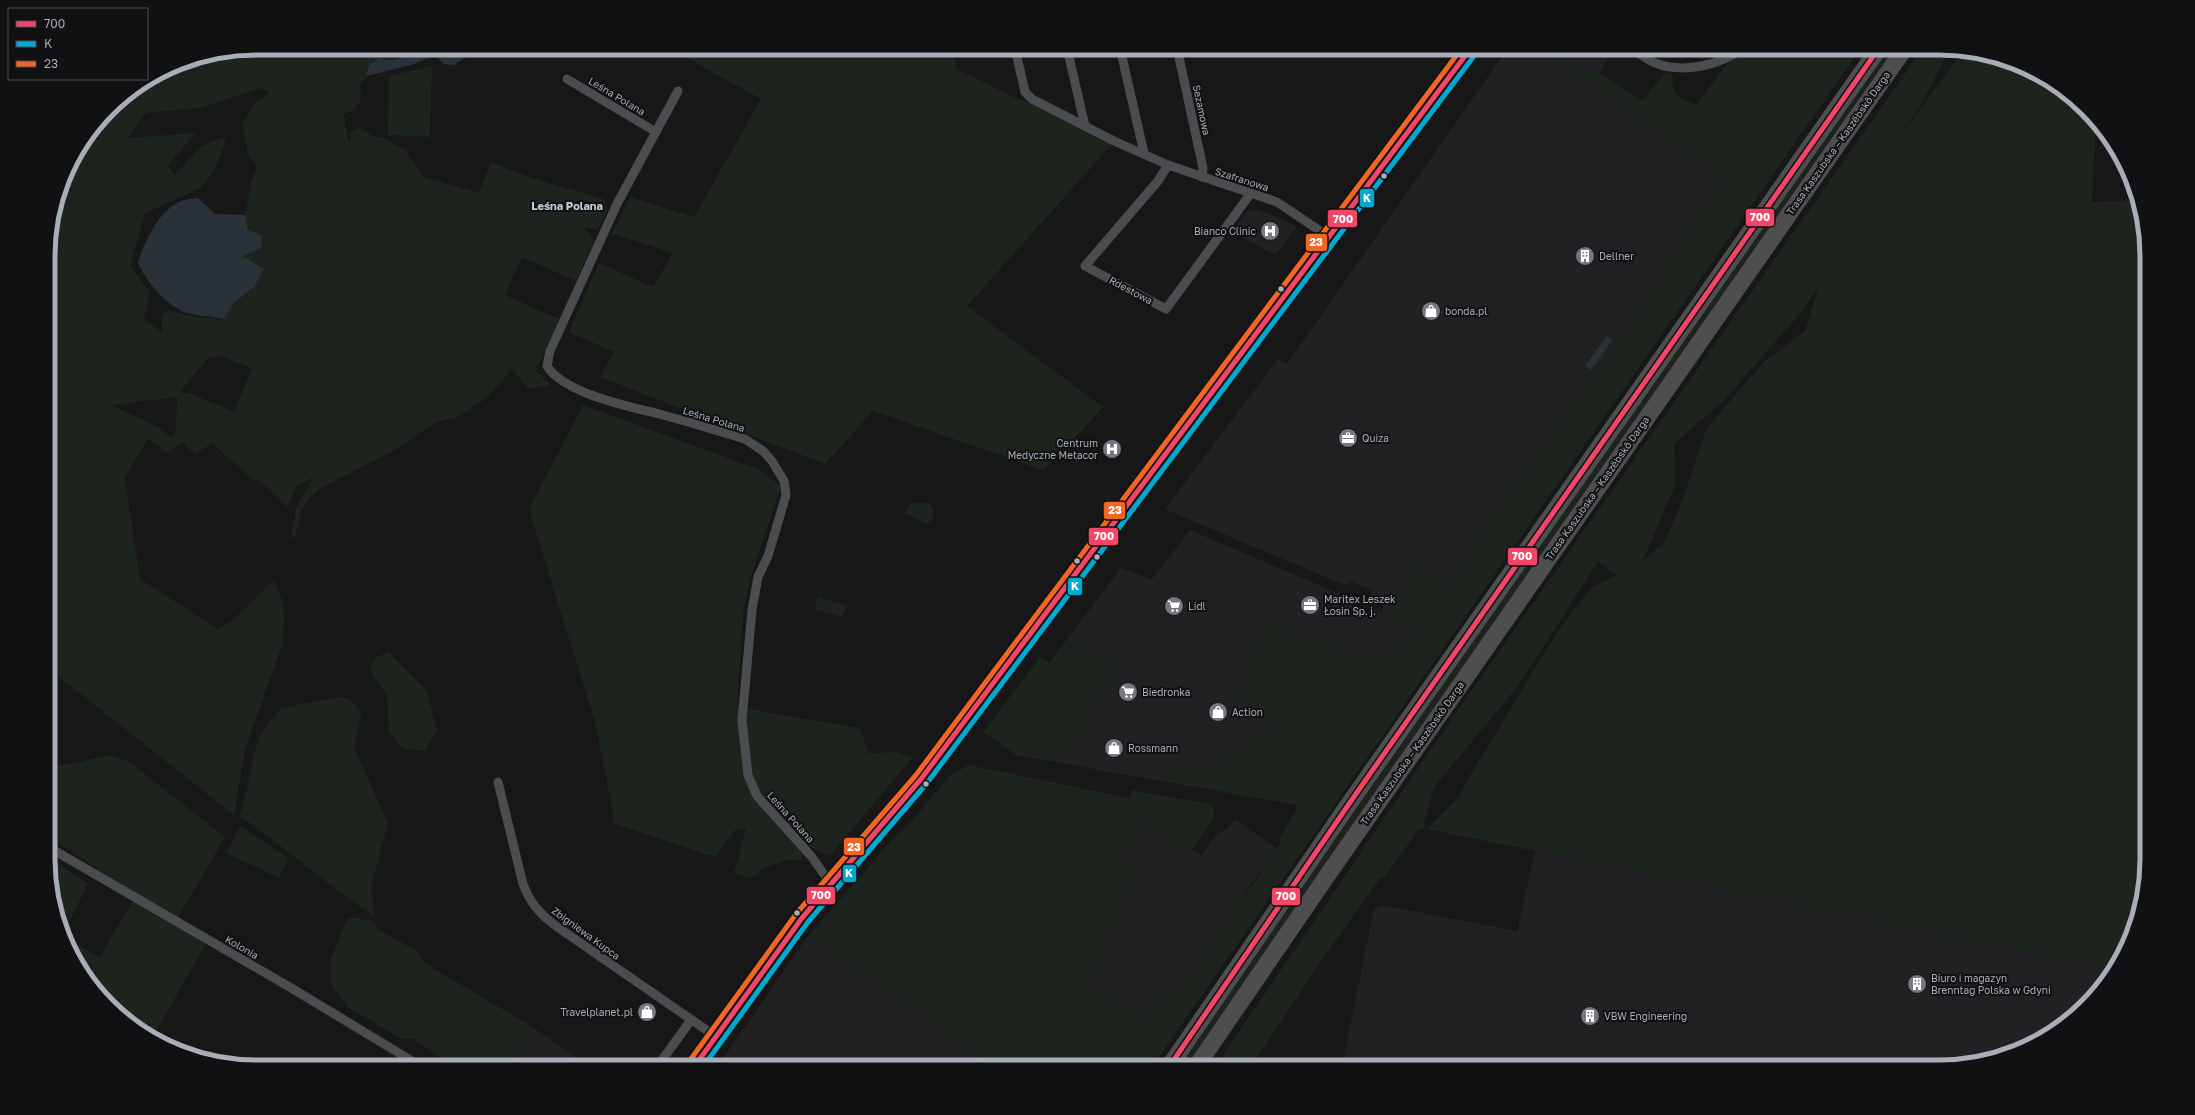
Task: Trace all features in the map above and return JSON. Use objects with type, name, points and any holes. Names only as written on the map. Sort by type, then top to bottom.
[{"type":"highway","points":[[1174,1060],[1351,801],[1874,55]]},
{"type":"highway","name":"Trasa Kaszubska – Kaszëbskô Darga","points":[[1201,1060],[1328,872],[1900,55]]},
{"type":"street","name":"Szafranowa","points":[[1017,55],[1027,96],[1085,126],[1168,165],[1277,202],[1329,237]]},
{"type":"street","points":[[1069,55],[1085,126]]},
{"type":"street","points":[[1122,55],[1144,153]]},
{"type":"street","name":"Sezamowa","points":[[1179,55],[1203,168],[1202,177]]},
{"type":"street","points":[[699,1060],[793,929],[921,779],[1466,55]]},
{"type":"street","points":[[1642,55],[1655,63],[1677,67],[1721,62],[1732,55]]},
{"type":"street","name":"Leśna Polana","points":[[567,79],[656,132]]},
{"type":"street","name":"Leśna Polana","points":[[678,91],[616,204],[550,351],[547,366],[552,374],[558,379],[594,396],[745,439],[763,451],[779,471],[784,481],[786,495],[768,556],[758,577],[752,610],[742,720],[748,775],[757,796],[811,856],[831,884]]},
{"type":"street","name":"Rdestowa","points":[[1168,165],[1158,181],[1085,266],[1166,309],[1251,193]]},
{"type":"street","name":"Zbigniewa Kupca","points":[[498,782],[523,884],[527,895],[538,911],[556,926],[715,1036]]},
{"type":"street","name":"Kolonia","points":[[55,851],[410,1060]]},
{"type":"street","points":[[662,1060],[691,1020]]},
{"type":"shaded area","points":[[243,55],[408,55],[390,60],[379,57],[370,65],[366,73],[369,76],[360,84],[361,95],[359,103],[356,107],[344,114],[348,140],[351,140],[350,133],[359,127],[373,136],[381,137],[404,149],[424,177],[479,193],[491,162],[532,178],[603,199],[608,209],[598,230],[584,227],[594,240],[576,281],[522,257],[505,295],[559,319],[536,371],[549,383],[550,386],[528,388],[512,369],[488,397],[459,416],[436,422],[395,450],[317,490],[302,508],[295,538],[291,537],[296,508],[314,477],[297,486],[287,508],[258,479],[255,482],[212,443],[196,454],[190,451],[183,442],[168,453],[148,439],[125,477],[140,579],[218,629],[233,620],[274,580],[283,603],[284,619],[282,645],[245,750],[234,815],[55,674],[55,243],[59,217],[66,190],[73,192],[69,182],[70,179],[82,155],[105,123],[123,105],[144,89],[179,70],[204,62]],"holes":[[[261,88],[269,93],[257,101],[242,124],[248,156],[257,166],[250,187],[245,215],[248,230],[242,256],[254,287],[234,303],[224,319],[194,317],[168,310],[161,315],[162,332],[144,319],[150,292],[130,266],[145,213],[201,188],[215,170],[227,136],[201,146],[175,175],[168,165],[196,133],[127,138],[146,113],[201,108]],[[218,355],[252,368],[234,412],[189,393],[180,392],[208,358],[215,358]],[[177,397],[176,431],[172,438],[160,428],[112,405]]]},
{"type":"shaded area","points":[[435,55],[414,64],[367,76],[366,73],[370,65],[379,57],[390,60],[406,56]]},
{"type":"shaded area","points":[[435,55],[469,55],[454,65],[443,64]]},
{"type":"shaded area","points":[[682,55],[953,55],[957,69],[1020,100],[1039,106],[1113,143],[967,306],[1103,407],[1059,455],[1043,470],[873,411],[825,464],[600,377],[614,352],[569,332],[599,263],[653,287],[673,253],[612,234],[630,197],[694,217],[761,99]]},
{"type":"shaded area","points":[[1503,55],[1549,55],[1719,175],[1717,187],[1688,229],[1622,334],[1546,439],[1466,556],[1457,586],[1412,564],[1391,605],[1372,597],[1371,590],[1352,582],[1344,585],[1165,509],[1278,359],[1287,364]]},
{"type":"shaded area","points":[[1549,55],[1561,55],[1586,72],[1599,72],[1642,101],[1666,72],[1671,73],[1673,78],[1673,88],[1676,95],[1686,101],[1697,104],[1726,65],[1741,55],[1856,55],[1157,1060],[986,1060],[808,936],[900,831],[913,820],[949,776],[969,765],[1129,798],[1132,790],[1211,804],[1214,809],[1214,817],[1190,854],[1155,830],[1152,825],[1146,823],[1122,861],[1136,870],[1088,991],[1147,1015],[1162,990],[1172,997],[1232,913],[1228,910],[1236,898],[1241,901],[1262,871],[1261,870],[1281,842],[1278,840],[1296,810],[1297,805],[1161,781],[1163,773],[1183,766],[1197,772],[1283,720],[1233,702],[1263,619],[1382,661],[1408,642],[1415,627],[1381,612],[1385,603],[1391,605],[1412,564],[1457,586],[1466,556],[1546,439],[1622,334],[1713,192],[1719,175]]},
{"type":"shaded area","points":[[1562,55],[1611,55],[1599,72],[1587,72]]},
{"type":"shaded area","points":[[1882,55],[1889,55],[1333,853],[1191,1060],[1183,1060],[1307,880]]},
{"type":"shaded area","points":[[1918,55],[1947,55],[1922,103],[1896,142],[1959,56],[1991,62],[2016,70],[2040,82],[2072,105],[2096,131],[2092,202],[2132,200],[2140,243],[2140,872],[2133,911],[2125,936],[2108,968],[1427,829],[1460,795],[1472,772],[1559,629],[1592,587],[1617,575],[1598,562],[1518,686],[1434,787],[1423,829],[1419,829],[1385,877],[1381,877],[1319,964],[1256,1060],[1220,1060],[1453,717]],"holes":[[[1818,288],[1805,331],[1764,362],[1706,429],[1684,496],[1664,543],[1643,560],[1675,486],[1674,444],[1722,402],[1800,314]]]},
{"type":"shaded area","points":[[432,66],[430,137],[388,135],[389,76]]},
{"type":"shaded area","points":[[198,198],[215,214],[245,215],[248,230],[262,235],[261,248],[242,256],[264,269],[254,287],[234,303],[224,319],[196,315],[179,310],[151,285],[138,262],[153,228],[164,213],[181,201]]},
{"type":"shaded area","points":[[1256,209],[1297,226],[1276,255],[1231,232],[1247,211]]},
{"type":"shaded area","points":[[1607,336],[1612,340],[1591,370],[1585,366]]},
{"type":"shaded area","points":[[583,405],[758,469],[781,486],[752,574],[744,606],[737,707],[860,728],[868,753],[897,752],[913,757],[830,856],[804,844],[802,861],[787,860],[767,867],[750,878],[734,873],[746,829],[736,829],[716,856],[705,854],[615,824],[596,726],[529,509]]},
{"type":"shaded area","points":[[923,502],[930,504],[933,509],[933,519],[928,524],[904,513],[910,504]]},
{"type":"shaded area","points":[[1190,530],[1340,594],[1342,601],[1369,612],[1371,608],[1415,627],[1408,642],[1382,661],[1263,619],[1283,720],[1197,772],[1163,773],[1161,781],[1060,763],[1091,722],[1084,716],[1123,664],[1064,643],[1121,568],[1152,579]]},
{"type":"shaded area","points":[[818,597],[846,605],[842,617],[816,610],[815,607]]},
{"type":"shaded area","points":[[1064,643],[1123,664],[1084,716],[1091,722],[1060,763],[1016,755],[983,732],[1041,656],[1049,663]]},
{"type":"shaded area","points":[[389,652],[427,691],[437,730],[424,751],[402,748],[389,731],[387,695],[373,676],[370,666],[377,657]]},
{"type":"shaded area","points":[[337,697],[348,698],[362,712],[354,747],[388,823],[371,888],[375,917],[240,816],[259,736],[281,708]]},
{"type":"shaded area","points":[[107,755],[128,761],[225,837],[177,919],[137,895],[55,840],[55,765],[75,763]]},
{"type":"shaded area","points":[[1235,819],[1276,848],[1240,901],[1236,899],[1228,910],[1232,913],[1172,997],[1162,991],[1147,1015],[1088,991],[1136,871],[1122,861],[1146,823],[1152,825],[1155,830],[1190,854],[1193,850],[1201,855],[1218,833],[1228,828]]},
{"type":"shaded area","points":[[240,826],[288,858],[279,878],[226,853]]},
{"type":"shaded area","points":[[1535,851],[2108,968],[2090,992],[2072,1010],[2040,1033],[2016,1045],[1991,1053],[1952,1060],[1343,1060],[1374,908],[1382,905],[1517,931]]},
{"type":"shaded area","points":[[55,861],[88,884],[67,926],[59,898],[55,872]]},
{"type":"shaded area","points":[[133,900],[206,944],[155,1033],[123,1010],[105,992],[89,971],[74,943],[100,957]]},
{"type":"shaded area","points":[[348,917],[374,921],[379,930],[417,951],[426,964],[531,1026],[511,1060],[443,1060],[414,1039],[402,1039],[348,1007],[331,984],[329,964]]},
{"type":"shaded area","points":[[808,936],[986,1060],[722,1060]]},
{"type":"shaded area","points":[[531,1026],[580,1060],[511,1060]]},
{"type":"transit line","name":"23","points":[[690,1060],[796,914],[916,775],[1457,55]]},
{"type":"transit line","name":"700","points":[[699,1060],[802,918],[921,779],[1466,55]]},
{"type":"transit line","name":"K","points":[[708,1060],[808,922],[927,783],[1475,55]]},
{"type":"transit line","name":"700","points":[[1174,1060],[1351,801],[1874,55]]},
{"type":"place","name":"Bianco Clinic","points":[[1270,231]]},
{"type":"place","name":"Dellner","points":[[1585,256]]},
{"type":"place","name":"bonda.pl","points":[[1431,311]]},
{"type":"place","name":"Quiza","points":[[1348,438]]},
{"type":"place","name":"Centrum Medyczne Metacor","points":[[1112,449]]},
{"type":"place","name":"Maritex Leszek Łosin Sp. j.","points":[[1310,605]]},
{"type":"place","name":"Lidl","points":[[1174,606]]},
{"type":"place","name":"Biedronka","points":[[1128,692]]},
{"type":"place","name":"Action","points":[[1218,712]]},
{"type":"place","name":"Rossmann","points":[[1114,748]]},
{"type":"place","name":"Biuro i magazyn Brenntag Polska w Gdyni","points":[[1917,984]]},
{"type":"place","name":"Travelplanet.pl","points":[[647,1012]]},
{"type":"place","name":"VBW Engineering","points":[[1590,1016]]},
{"type":"district","name":"Leśna Polana","points":[[567,205]]}]
